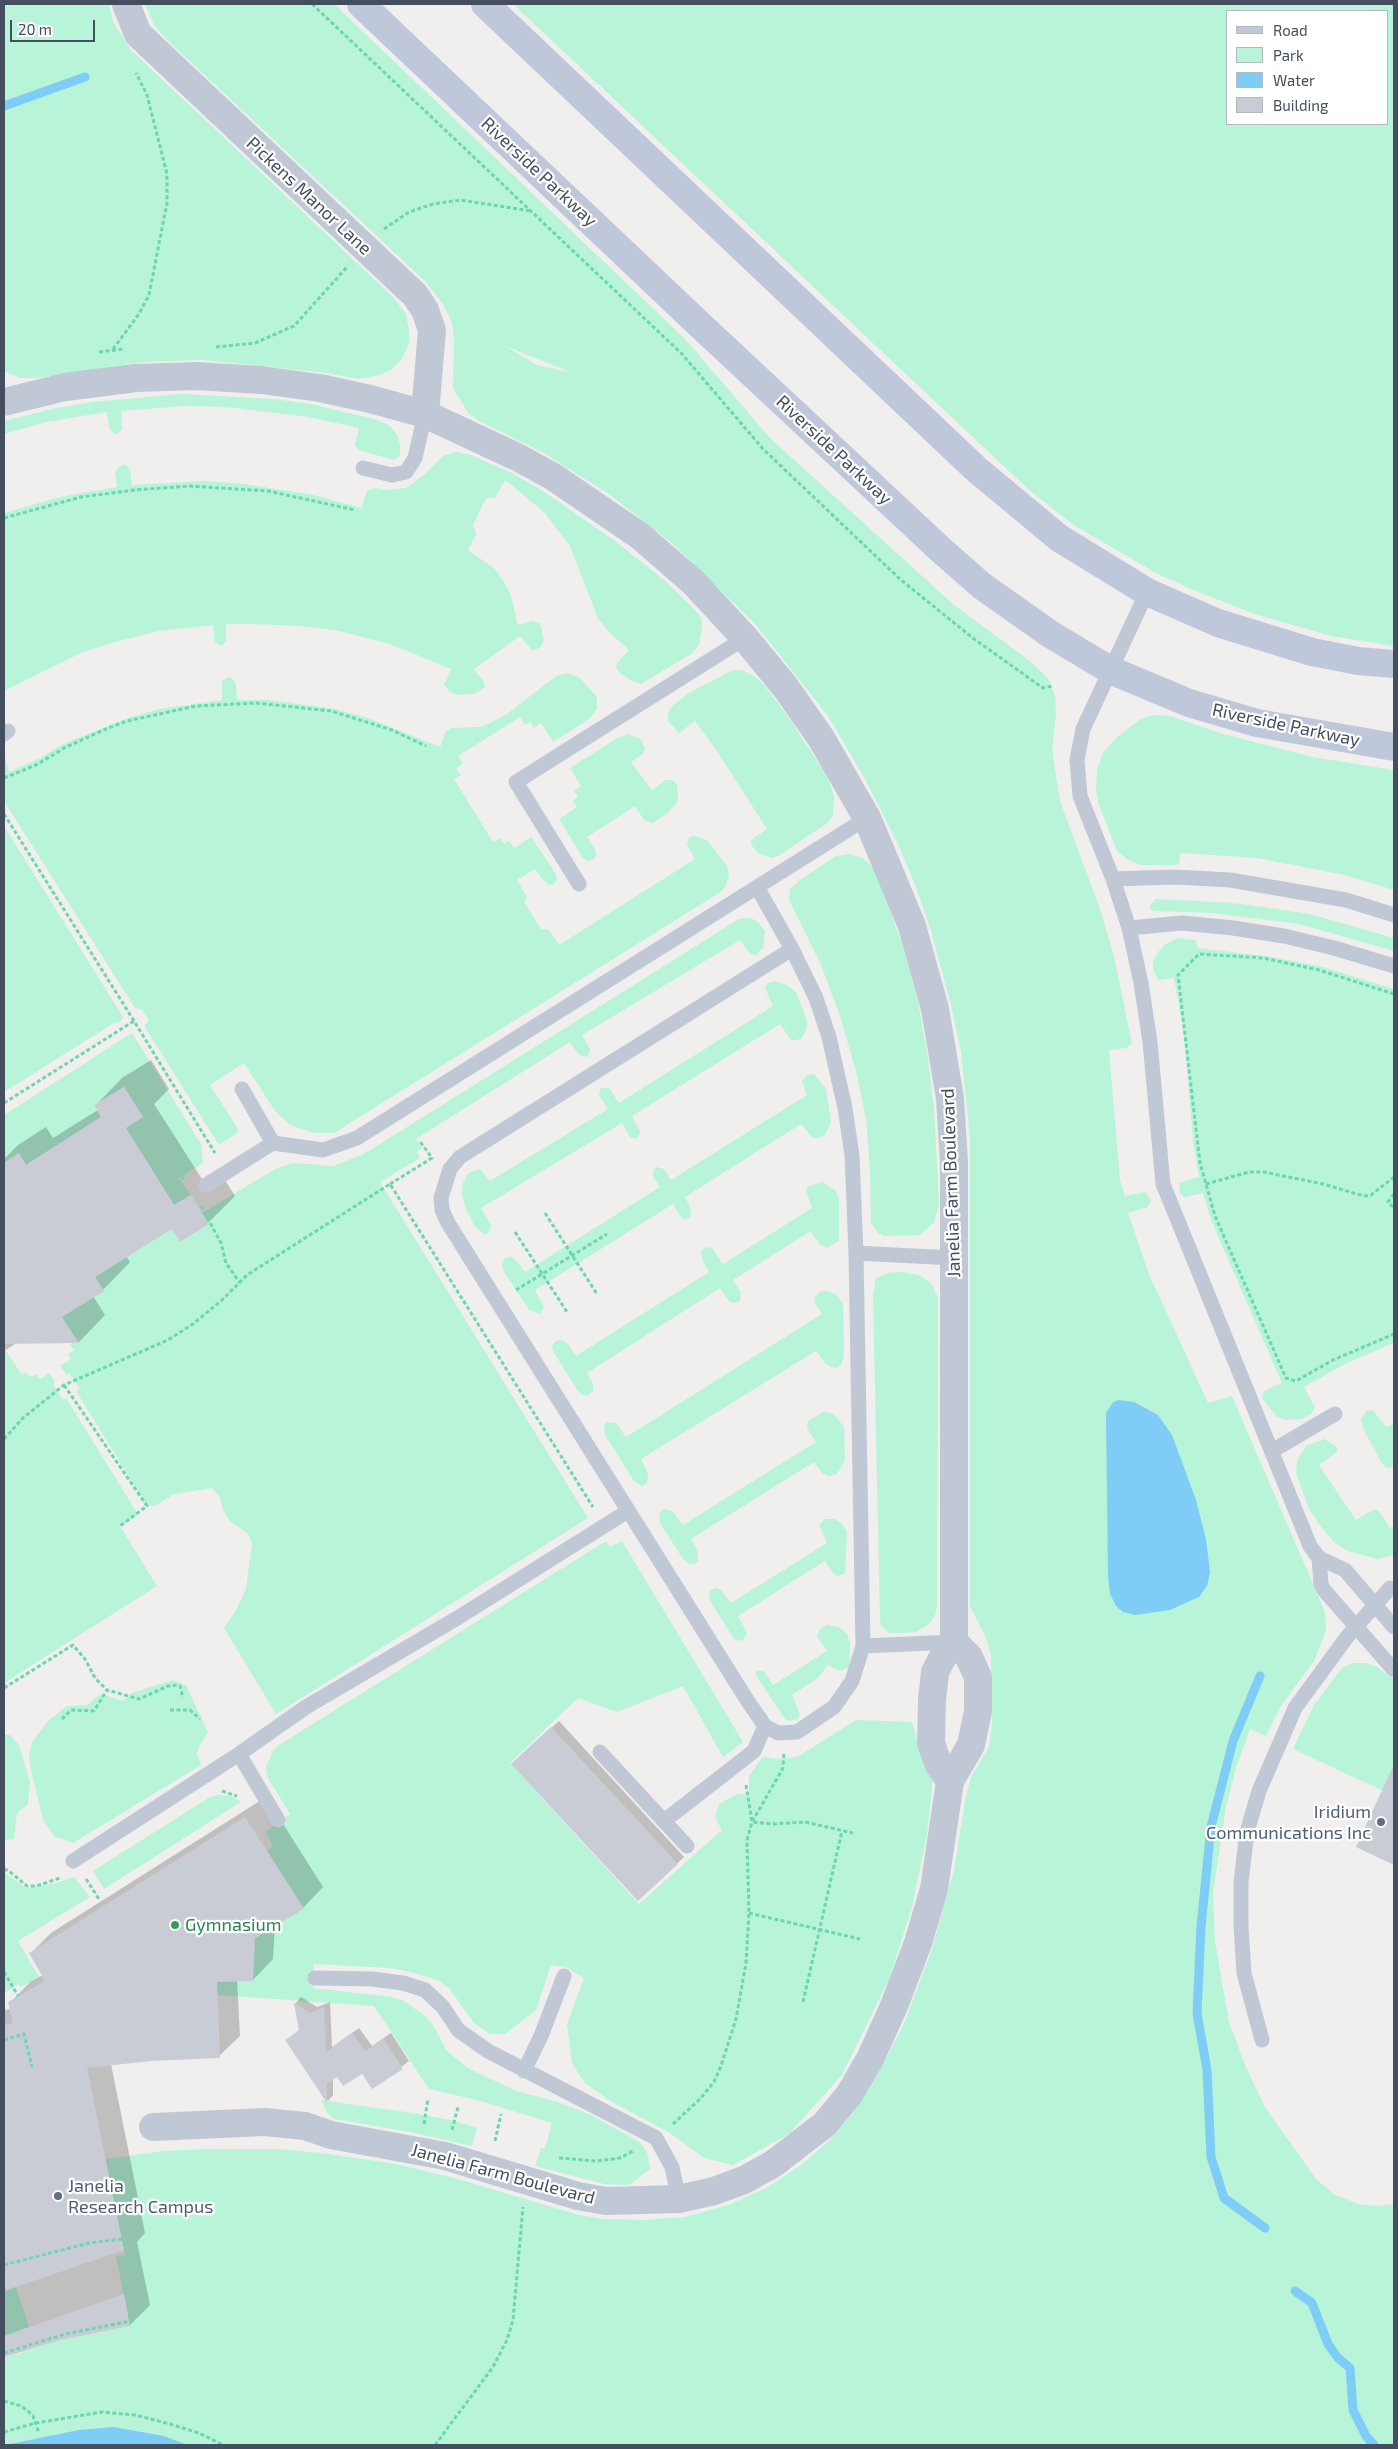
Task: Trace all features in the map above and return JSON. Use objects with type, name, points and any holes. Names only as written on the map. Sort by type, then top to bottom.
[{"type":"main road","name":"Riverside Parkway","points":[[361,4],[941,550],[982,586],[1050,634],[1110,670],[1189,703],[1257,723],[1326,737],[1394,747]]},
{"type":"main road","points":[[485,4],[976,469],[1059,538],[1147,592],[1218,623],[1312,652],[1394,664]]},
{"type":"street","name":"Pickens Manor Lane","points":[[126,4],[138,34],[415,295],[425,310],[432,330],[425,414]]},
{"type":"street","name":"Janelia Farm Boulevard","points":[[4,402],[65,386],[136,378],[196,376],[261,380],[320,388],[370,398],[425,414],[517,457],[587,499],[640,536],[694,583],[745,638],[786,688],[821,738],[867,818],[912,926],[936,1010],[950,1098],[954,1163],[954,1642],[969,1656],[978,1677],[978,1711],[971,1744],[950,1782],[934,1889],[918,1943],[894,2006],[870,2059],[849,2095],[825,2124],[773,2164],[744,2180],[714,2191],[679,2199],[606,2201],[578,2196],[445,2156],[331,2135],[305,2126],[265,2122],[153,2126]]},
{"type":"street","points":[[950,1782],[938,1762],[931,1743],[931,1723],[935,1672],[945,1653],[954,1642]]},
{"type":"lane","points":[[363,468],[392,475],[406,472],[415,458],[425,414]]},
{"type":"lane","points":[[1147,592],[1083,730],[1077,760],[1080,796],[1130,928],[1150,1042],[1163,1184],[1210,1303],[1247,1387],[1305,1536],[1319,1558],[1321,1584],[1394,1670]]},
{"type":"lane","points":[[579,884],[516,782],[745,638]]},
{"type":"lane","points":[[206,1185],[273,1142],[323,1150],[357,1138],[867,818]]},
{"type":"lane","points":[[1113,879],[1175,877],[1230,880],[1346,900],[1394,915]]},
{"type":"lane","points":[[757,887],[792,949],[816,998],[829,1036],[845,1108],[852,1155],[856,1254],[863,1646],[852,1681],[834,1708],[796,1732],[778,1734],[765,1726],[628,1511],[442,1210],[441,1198],[450,1169],[460,1157],[792,949]]},
{"type":"lane","points":[[1130,928],[1182,923],[1233,928],[1284,936],[1334,948],[1394,966]]},
{"type":"lane","points":[[242,1088],[273,1142]]},
{"type":"lane","points":[[856,1254],[954,1258]]},
{"type":"lane","points":[[1272,1451],[1335,1414]]},
{"type":"lane","points":[[73,1861],[239,1754],[306,1707],[458,1617],[628,1511]]},
{"type":"lane","points":[[1319,1558],[1341,1566],[1394,1627]]},
{"type":"lane","points":[[1262,2040],[1244,1973],[1241,1882],[1247,1832],[1259,1791],[1295,1708],[1356,1627],[1393,1585]]},
{"type":"lane","points":[[863,1646],[954,1642]]},
{"type":"lane","points":[[664,1820],[754,1751],[765,1726]]},
{"type":"lane","points":[[600,1752],[687,1846]]},
{"type":"lane","points":[[239,1754],[278,1820]]},
{"type":"lane","points":[[524,2071],[541,2036],[564,1976]]},
{"type":"lane","points":[[315,1978],[388,1981],[404,1983],[425,1990],[443,2007],[458,2030],[488,2051],[656,2138],[672,2167],[679,2199]]},
{"type":"path","points":[[312,4],[682,354],[763,449],[901,580],[1043,688],[1053,686]]},
{"type":"path","points":[[112,349],[139,314],[149,295],[168,202],[167,174],[147,96],[134,68]]},
{"type":"path","points":[[211,347],[255,343],[294,326],[384,229],[409,212],[433,204],[460,200],[531,212]]},
{"type":"path","points":[[91,353],[129,348]]},
{"type":"path","points":[[4,518],[81,497],[189,486],[268,491],[355,510]]},
{"type":"path","points":[[4,778],[106,729],[144,717],[196,706],[256,703],[331,711],[392,730],[426,746]]},
{"type":"path","points":[[4,814],[215,1153]]},
{"type":"path","points":[[1394,994],[1318,970],[1263,958],[1199,954],[1178,975],[1200,1163],[1215,1216],[1286,1378],[1296,1381],[1333,1360],[1394,1334]]},
{"type":"path","points":[[4,1103],[134,1021]]},
{"type":"path","points":[[4,1439],[23,1418],[64,1385],[168,1340],[200,1318],[248,1275],[432,1158],[419,1140]]},
{"type":"path","points":[[1206,1184],[1249,1172],[1264,1172],[1323,1184],[1364,1196],[1371,1195],[1394,1177]]},
{"type":"path","points":[[390,1184],[605,1526]]},
{"type":"path","points":[[1394,1194],[1388,1202],[1394,1208]]},
{"type":"path","points":[[545,1213],[597,1294]]},
{"type":"path","points":[[515,1232],[567,1312]]},
{"type":"path","points":[[474,1316],[607,1234]]},
{"type":"path","points":[[64,1385],[147,1506],[120,1526]]},
{"type":"path","points":[[4,1688],[73,1645],[85,1659],[95,1678],[108,1690],[139,1699],[168,1686],[178,1685],[180,1686],[182,1698]]},
{"type":"path","points":[[62,1719],[71,1710],[94,1711],[108,1690]]},
{"type":"path","points":[[170,1710],[190,1710],[200,1719]]},
{"type":"path","points":[[754,1751],[746,1775],[752,1822],[772,1824],[805,1822],[853,1833]]},
{"type":"path","points":[[803,2002],[842,1830]]},
{"type":"path","points":[[82,1874],[99,1900]]},
{"type":"path","points":[[749,1913],[860,1939]]},
{"type":"path","points":[[4,1972],[18,1996]]},
{"type":"path","points":[[4,2040],[24,2034],[32,2067]]},
{"type":"path","points":[[424,2124],[428,2098]]},
{"type":"path","points":[[452,2130],[458,2107]]},
{"type":"path","points":[[494,2142],[501,2114]]},
{"type":"path","points":[[4,2265],[89,2243],[122,2239]]},
{"type":"path","points":[[4,2353],[65,2334],[136,2320]]},
{"type":"path","points":[[4,2400],[21,2406],[33,2416],[39,2433]]},
{"type":"path","points":[[4,2432],[36,2423],[102,2412],[135,2415],[200,2433],[223,2445]]},
{"type":"green space","points":[[4,4],[109,4],[113,22],[131,50],[392,296],[406,314],[409,331],[409,344],[402,359],[391,370],[379,375],[358,379],[327,373],[203,360],[144,362],[38,378],[21,378],[4,371]]},
{"type":"green space","points":[[145,4],[334,4],[686,340],[770,438],[954,605],[1030,661],[1049,679],[1055,696],[1056,713],[1052,750],[1060,801],[1100,909],[1114,956],[1132,1044],[1126,1048],[1109,1050],[1120,1180],[1125,1196],[1146,1192],[1151,1201],[1148,1207],[1128,1213],[1149,1274],[1208,1403],[1232,1396],[1325,1612],[1326,1631],[1314,1661],[1281,1706],[1266,1736],[1250,1729],[1236,1768],[1226,1807],[1213,1893],[1215,1941],[1229,2022],[1245,2065],[1265,2107],[1316,2179],[1334,2194],[1358,2204],[1377,2206],[1394,2204],[1394,2445],[188,2445],[164,2436],[114,2427],[4,2445],[4,2358],[57,2341],[130,2326],[116,2256],[125,2255],[105,2159],[165,2151],[204,2149],[278,2149],[329,2154],[396,2164],[458,2179],[579,2215],[603,2219],[645,2220],[685,2217],[731,2204],[768,2187],[801,2165],[831,2139],[854,2112],[875,2079],[904,2024],[932,1949],[954,1870],[966,1796],[971,1777],[989,1747],[992,1723],[991,1656],[986,1638],[970,1606],[970,1137],[961,1052],[951,1005],[931,931],[916,887],[898,844],[864,777],[828,716],[756,625],[672,543],[610,495],[544,453],[479,421],[468,413],[453,388],[454,341],[452,323],[443,304],[426,282],[166,39],[154,25]],"holes":[[[505,346],[568,371],[537,365]]]},
{"type":"green space","points":[[513,4],[1394,4],[1394,646],[1331,636],[1255,614],[1193,590],[1154,572],[1072,524],[1028,489]]},
{"type":"green space","points":[[181,394],[275,399],[311,404],[378,420],[390,426],[397,435],[400,444],[400,456],[394,460],[358,450],[355,444],[359,428],[309,417],[226,407],[184,406],[121,411],[122,430],[116,434],[109,427],[107,412],[46,422],[4,434],[4,421],[51,409],[92,402]]},
{"type":"green space","points":[[456,452],[470,455],[510,472],[546,493],[615,541],[664,580],[696,611],[701,618],[702,627],[699,645],[691,654],[641,684],[632,681],[620,673],[616,667],[617,663],[629,650],[608,631],[598,618],[570,546],[544,512],[505,480],[495,498],[486,498],[473,525],[476,534],[468,550],[495,569],[504,582],[511,596],[518,625],[532,621],[540,623],[544,640],[540,648],[532,650],[520,636],[474,669],[484,682],[485,687],[474,694],[457,695],[450,692],[444,685],[451,669],[390,644],[335,630],[300,626],[249,624],[226,624],[226,641],[222,646],[215,643],[213,625],[159,631],[115,642],[83,652],[4,691],[4,513],[64,496],[117,487],[115,472],[121,465],[126,465],[130,470],[132,485],[207,481],[244,484],[314,495],[361,508],[367,491],[375,488],[386,490],[406,488],[425,474],[443,456]]},
{"type":"green space","points":[[741,670],[753,675],[764,685],[787,715],[828,778],[834,797],[833,816],[827,823],[780,855],[771,858],[758,853],[752,846],[751,840],[767,829],[715,748],[695,721],[679,733],[668,721],[668,713],[672,706],[689,693],[731,671]]},
{"type":"green space","points":[[566,673],[579,677],[597,697],[597,709],[589,719],[553,742],[541,723],[534,728],[530,722],[525,725],[520,717],[458,756],[463,763],[456,769],[461,775],[454,779],[493,842],[500,838],[504,844],[509,841],[514,848],[531,837],[556,874],[557,880],[554,884],[549,885],[535,869],[517,880],[527,897],[524,902],[541,929],[548,929],[559,945],[695,859],[687,845],[689,837],[695,836],[707,840],[727,866],[729,875],[725,887],[719,893],[334,1133],[314,1133],[290,1125],[275,1111],[244,1063],[210,1085],[238,1129],[236,1134],[219,1145],[146,1029],[145,1025],[149,1020],[142,1010],[135,1008],[4,801],[4,753],[9,772],[40,758],[63,744],[125,719],[159,709],[222,700],[222,681],[228,677],[232,678],[236,684],[237,700],[270,700],[335,709],[368,718],[440,747],[446,731],[451,728],[480,727],[490,723],[507,714],[556,676]]},
{"type":"green space","points":[[1152,715],[1170,716],[1220,733],[1312,757],[1394,770],[1394,890],[1345,875],[1257,858],[1180,853],[1179,863],[1175,865],[1141,865],[1130,861],[1117,851],[1099,805],[1096,789],[1097,770],[1103,753],[1115,739],[1139,720]]},
{"type":"green space","points":[[628,734],[641,739],[645,749],[643,754],[631,762],[652,790],[666,780],[672,780],[677,785],[678,801],[668,813],[653,823],[644,820],[635,806],[587,837],[596,851],[596,856],[593,860],[588,861],[583,858],[559,819],[577,807],[573,801],[578,797],[574,791],[581,786],[570,768],[616,739]]},
{"type":"green space","points":[[4,826],[123,1017],[119,1023],[114,1023],[4,1092]]},
{"type":"green space","points":[[850,854],[862,858],[873,867],[903,946],[918,1002],[934,1107],[939,1205],[934,1222],[920,1235],[884,1236],[878,1233],[871,1223],[870,1169],[866,1119],[856,1071],[840,1016],[821,965],[789,900],[790,889],[800,880],[836,856]]},
{"type":"green space","points":[[1156,899],[1235,903],[1310,914],[1394,938],[1394,951],[1299,924],[1212,913],[1154,911],[1150,909],[1151,904]]},
{"type":"green space","points":[[751,918],[758,922],[765,931],[763,948],[756,955],[750,954],[740,940],[582,1035],[590,1049],[588,1057],[579,1055],[570,1042],[416,1139],[422,1148],[417,1152],[420,1158],[380,1182],[588,1518],[276,1714],[224,1628],[235,1612],[246,1589],[252,1543],[248,1534],[229,1520],[223,1510],[220,1498],[212,1488],[174,1494],[157,1505],[147,1506],[76,1391],[80,1389],[69,1373],[67,1375],[60,1366],[71,1359],[68,1354],[74,1350],[70,1345],[76,1341],[56,1309],[104,1291],[95,1277],[172,1229],[181,1242],[208,1224],[202,1213],[277,1168],[293,1163],[333,1166],[364,1154],[739,919]]},
{"type":"green space","points":[[1178,938],[1195,940],[1198,948],[1273,957],[1323,967],[1394,989],[1394,1343],[1347,1363],[1304,1387],[1315,1408],[1311,1414],[1301,1419],[1287,1420],[1277,1417],[1262,1398],[1264,1391],[1282,1383],[1211,1220],[1203,1193],[1186,1197],[1180,1194],[1179,1183],[1199,1177],[1193,1139],[1184,1034],[1174,978],[1158,980],[1153,969],[1153,962],[1159,951],[1166,944]]},
{"type":"green space","points":[[774,981],[785,984],[796,992],[807,1020],[807,1027],[802,1038],[791,1040],[780,1024],[632,1116],[640,1131],[638,1139],[630,1137],[622,1123],[481,1208],[491,1225],[489,1233],[484,1234],[475,1227],[465,1207],[462,1193],[463,1183],[468,1173],[480,1169],[490,1181],[608,1109],[599,1095],[601,1088],[609,1088],[619,1103],[773,1006],[765,988],[768,983]]},
{"type":"green space","points":[[132,1033],[201,1144],[203,1163],[179,1178],[191,1195],[174,1205],[126,1128],[143,1117],[124,1087],[94,1105],[101,1117],[26,1165],[19,1153],[4,1163],[4,1115]]},
{"type":"green space","points":[[814,1074],[826,1089],[831,1122],[825,1135],[813,1138],[801,1124],[685,1197],[691,1209],[690,1218],[685,1219],[680,1216],[673,1204],[535,1290],[544,1307],[540,1314],[529,1310],[503,1270],[502,1263],[505,1258],[511,1257],[517,1261],[525,1272],[660,1187],[653,1176],[653,1171],[656,1167],[664,1169],[671,1180],[807,1095],[802,1081],[807,1075]]},
{"type":"green space","points":[[822,1182],[835,1190],[839,1198],[839,1241],[827,1248],[819,1244],[811,1231],[733,1280],[741,1293],[740,1301],[733,1303],[729,1301],[720,1288],[587,1373],[593,1384],[593,1391],[589,1395],[583,1395],[578,1391],[554,1353],[552,1346],[556,1341],[562,1340],[568,1344],[576,1356],[709,1272],[701,1253],[705,1247],[712,1248],[723,1264],[812,1208],[806,1191],[808,1186]]},
{"type":"green space","points":[[902,1272],[919,1275],[931,1283],[938,1297],[937,1606],[935,1616],[928,1625],[916,1632],[889,1633],[881,1626],[880,1618],[873,1296],[876,1278],[888,1273]]},
{"type":"green space","points":[[821,1291],[829,1291],[837,1295],[843,1304],[844,1357],[841,1365],[836,1368],[831,1367],[825,1363],[816,1351],[641,1459],[648,1473],[647,1483],[642,1486],[634,1481],[605,1435],[604,1426],[606,1422],[616,1423],[626,1437],[822,1314],[815,1303],[815,1296]]},
{"type":"green space","points":[[4,1348],[22,1375],[26,1372],[31,1377],[36,1374],[40,1379],[50,1373],[55,1382],[53,1384],[63,1400],[66,1398],[138,1514],[120,1526],[157,1586],[4,1683]]},
{"type":"green space","points":[[1373,1410],[1386,1427],[1394,1424],[1394,1466],[1388,1468],[1382,1464],[1363,1428],[1361,1419],[1366,1411]]},
{"type":"green space","points":[[823,1412],[834,1414],[844,1427],[845,1460],[837,1474],[829,1476],[822,1473],[814,1462],[691,1539],[697,1550],[698,1561],[694,1564],[689,1564],[683,1559],[660,1523],[659,1514],[662,1510],[666,1509],[673,1512],[683,1525],[816,1442],[807,1428],[808,1421]]},
{"type":"green space","points":[[1324,1439],[1337,1447],[1337,1452],[1319,1465],[1356,1520],[1374,1509],[1379,1511],[1390,1528],[1394,1526],[1394,1555],[1378,1559],[1348,1551],[1335,1543],[1309,1509],[1296,1473],[1297,1461],[1306,1446]]},
{"type":"green space","points":[[825,1519],[834,1519],[841,1523],[847,1532],[845,1573],[838,1576],[832,1572],[825,1561],[738,1616],[747,1633],[743,1641],[734,1639],[709,1599],[710,1591],[716,1588],[721,1590],[731,1603],[827,1543],[819,1525]]},
{"type":"green space","points":[[606,1541],[610,1547],[622,1541],[743,1742],[723,1757],[683,1686],[617,1712],[578,1698],[510,1763],[639,1904],[722,1830],[715,1818],[719,1804],[737,1794],[749,1795],[749,1776],[763,1757],[779,1759],[797,1757],[856,1720],[912,1722],[921,1755],[933,1779],[927,1834],[912,1908],[889,1979],[842,2075],[789,2134],[733,2165],[704,2158],[670,2133],[607,2099],[584,2082],[572,2063],[567,2024],[584,1978],[566,1967],[551,1965],[536,2010],[505,2034],[490,2034],[474,2023],[449,1988],[439,1981],[415,1973],[391,1968],[314,1964],[313,1988],[392,1997],[404,2001],[425,2016],[433,2025],[446,2050],[468,2068],[516,2091],[558,2102],[589,2114],[640,2142],[647,2152],[650,2169],[629,2185],[604,2184],[535,2166],[541,2148],[545,2148],[552,2123],[477,2100],[429,2089],[374,2006],[218,1995],[152,1999],[187,1982],[253,1981],[255,1938],[304,1909],[267,1850],[273,1846],[265,1832],[290,1814],[268,1778],[266,1767],[273,1751],[279,1745]]},
{"type":"green space","points":[[827,1625],[839,1627],[847,1634],[850,1643],[849,1667],[840,1671],[828,1665],[818,1678],[792,1695],[800,1714],[798,1719],[788,1721],[784,1718],[756,1675],[756,1671],[764,1671],[773,1685],[827,1651],[817,1636],[820,1629]]},
{"type":"green space","points":[[1353,1663],[1365,1663],[1376,1666],[1394,1680],[1394,1796],[1293,1749],[1314,1705],[1342,1668]]},
{"type":"green space","points":[[173,1680],[186,1685],[208,1733],[198,1748],[197,1754],[201,1765],[73,1843],[54,1836],[43,1820],[29,1755],[32,1742],[48,1721],[67,1706],[87,1705],[101,1694],[123,1701],[132,1693]]},
{"type":"green space","points":[[4,1735],[10,1735],[19,1745],[30,1782],[28,1804],[17,1813],[14,1839],[4,1840]]},
{"type":"green space","points":[[217,1795],[231,1796],[241,1802],[104,1889],[93,1871],[210,1797]]},
{"type":"green space","points":[[4,1872],[26,1888],[56,1883],[74,1877],[90,1897],[18,1941],[39,1977],[21,1987],[18,1984],[4,1993]]},
{"type":"green space","points":[[321,2100],[413,2113],[455,2121],[477,2128],[472,2146],[410,2132],[334,2119],[327,2113]]},
{"type":"green space","points":[[16,2287],[29,2327],[4,2336],[4,2291]]},
{"type":"water","points":[[1119,1400],[1134,1402],[1158,1415],[1172,1435],[1196,1500],[1206,1539],[1210,1572],[1207,1586],[1199,1597],[1170,1610],[1135,1615],[1123,1612],[1116,1606],[1110,1594],[1108,1576],[1106,1413],[1113,1402]]},
{"type":"water","points":[[114,2427],[164,2436],[188,2445],[5,2445],[79,2430]]},
{"type":"building","points":[[124,1087],[143,1117],[126,1128],[174,1205],[191,1195],[209,1224],[180,1242],[172,1229],[95,1277],[104,1291],[62,1317],[79,1343],[4,1344],[4,1163],[19,1153],[26,1165],[101,1117],[94,1105]]},
{"type":"building","points":[[551,1727],[678,1864],[638,1901],[511,1764]]},
{"type":"building","name":"Iridium Communications Inc","points":[[1394,1764],[1394,1865],[1356,1847]]},
{"type":"building","points":[[245,1817],[304,1909],[255,1938],[253,1981],[217,1982],[220,2058],[151,2061],[87,2068],[124,2250],[4,2291],[4,2025],[13,2023],[8,2002],[45,1981],[29,1953]]},
{"type":"building","points":[[294,2003],[310,2013],[324,2007],[326,2052],[352,2033],[365,2051],[384,2039],[403,2069],[372,2089],[362,2074],[343,2086],[337,2077],[327,2084],[327,2103],[285,2040],[299,2031]]},
{"type":"building","points":[[124,2294],[130,2326],[57,2341],[4,2356],[4,2336]]},
{"type":"waterway","points":[[4,106],[85,77]]},
{"type":"waterway","points":[[1260,1676],[1233,1741],[1211,1827],[1201,1927],[1197,2013],[1207,2070],[1211,2157],[1224,2198],[1265,2228]]},
{"type":"waterway","points":[[1295,2291],[1312,2303],[1328,2344],[1338,2358],[1350,2368],[1353,2410],[1366,2436],[1374,2445]]},
{"type":"place","name":"Iridium Communications Inc","points":[[1381,1822]]},
{"type":"place","name":"Gymnasium","points":[[175,1925]]},
{"type":"place","name":"Janelia Research Campus","points":[[58,2196]]}]
